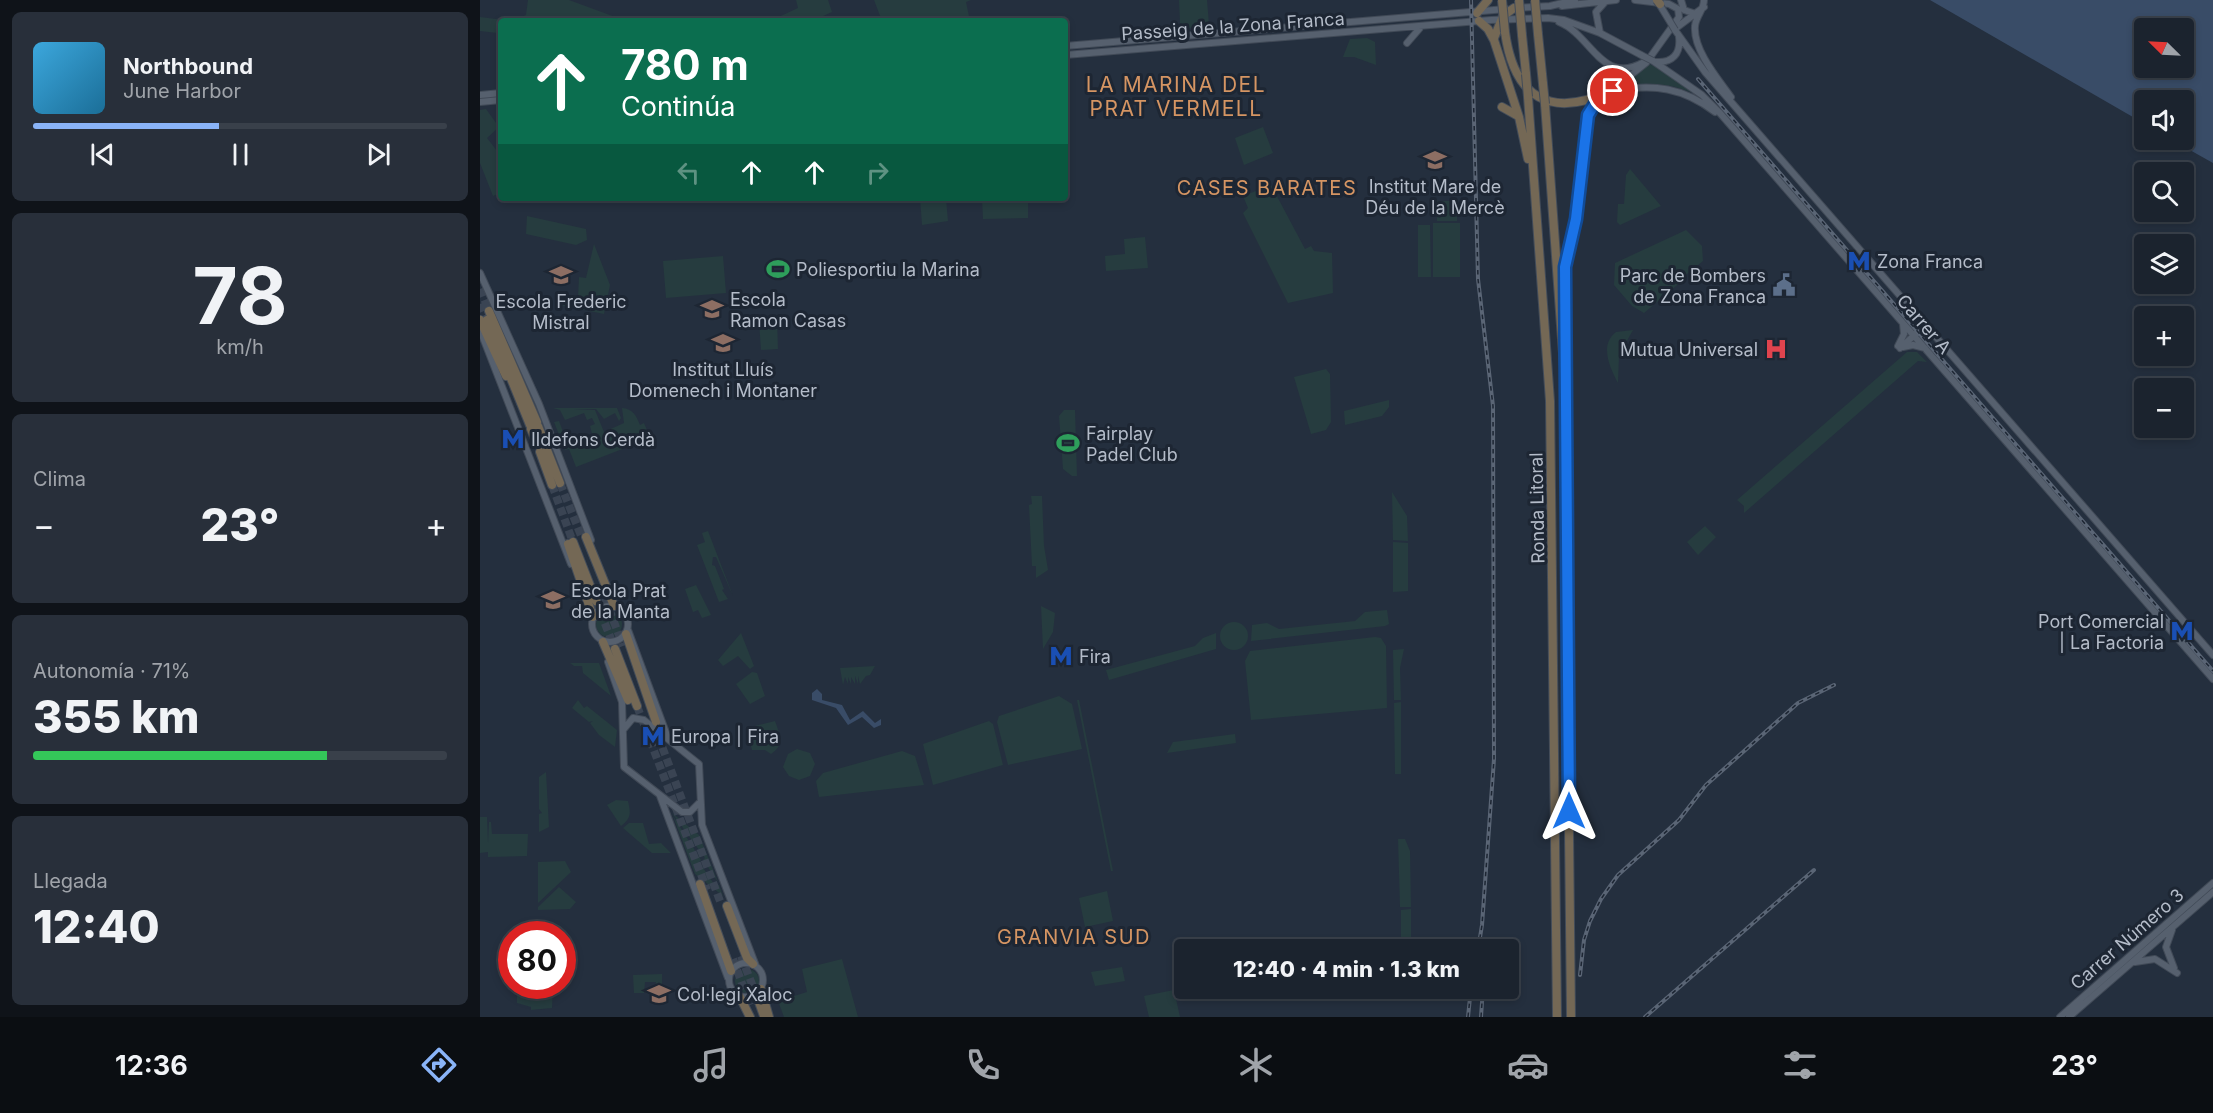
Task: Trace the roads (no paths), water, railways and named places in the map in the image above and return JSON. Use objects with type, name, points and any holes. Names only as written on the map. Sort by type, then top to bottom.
[{"type":"highway","points":[[1488,0],[1478,17],[1494,40],[1519,117],[1538,226]]},
{"type":"highway","points":[[1502,0],[1505,32],[1514,72],[1532,92],[1557,102],[1578,102],[1611,92]]},
{"type":"highway","name":"Ronda Litoral","points":[[1519,0],[1551,401],[1557,1017]]},
{"type":"highway","name":"Ronda Litoral","points":[[1535,0],[1564,367],[1571,1017]]},
{"type":"highway","points":[[1494,40],[1501,19],[1514,8]]},
{"type":"highway","points":[[1564,367],[1565,267],[1576,219],[1588,115],[1600,96]]},
{"type":"highway","points":[[1502,107],[1519,117]]},
{"type":"highway","points":[[485,317],[525,403]]},
{"type":"highway","points":[[485,317],[525,403],[556,484]]},
{"type":"highway","points":[[592,619],[571,543],[601,600],[584,537],[616,607]]},
{"type":"highway","points":[[626,632],[654,720],[619,648],[637,706]]},
{"type":"highway","points":[[601,640],[628,700]]},
{"type":"highway","points":[[700,884],[729,974]]},
{"type":"highway","points":[[707,890],[737,958],[724,903],[747,956],[754,965]]},
{"type":"highway","points":[[761,989],[769,1017]]},
{"type":"highway","points":[[740,997],[752,1017]]},
{"type":"highway","points":[[752,1017],[754,1004],[764,1017]]},
{"type":"main road","name":"Passeig de la Zona Franca","points":[[1068,46],[1422,26],[1478,17],[1514,8],[1550,6],[1575,0]]},
{"type":"main road","points":[[1550,6],[1616,0]]},
{"type":"main road","points":[[1611,92],[1652,59],[1678,20],[1678,9],[1672,5],[1658,1],[1635,0]]},
{"type":"main road","points":[[1682,0],[1684,10],[1694,13]]},
{"type":"main road","points":[[1600,33],[1596,12],[1609,1]]},
{"type":"main road","name":"Carrer A","points":[[1658,1],[1679,37],[1705,72],[2213,655]]},
{"type":"main road","points":[[1669,34],[1704,4]]},
{"type":"main road","points":[[1704,4],[1696,25],[1699,44],[1713,70],[1755,129]]},
{"type":"main road","name":"Passeig de la Zona Franca","points":[[1068,55],[1175,41],[1478,17],[1548,18]]},
{"type":"main road","points":[[1548,18],[1573,28],[1597,56],[1612,66],[1634,67],[1652,59],[1664,62],[1674,57],[1678,51],[1679,37]]},
{"type":"main road","name":"Carrer A","points":[[1548,18],[1571,22],[1600,33],[1652,59],[1702,95],[2213,679]]},
{"type":"main road","points":[[1407,43],[1422,26]]},
{"type":"main road","points":[[1611,92],[1648,86],[1682,92],[1694,97],[1728,122]]},
{"type":"main road","points":[[480,95],[498,93]]},
{"type":"main road","points":[[488,94],[490,101]]},
{"type":"main road","points":[[480,102],[498,100]]},
{"type":"main road","points":[[1791,194],[1803,184]]},
{"type":"main road","points":[[480,273],[538,404],[616,607],[626,616],[626,632],[668,739]]},
{"type":"main road","points":[[1900,347],[1904,334],[1901,321]]},
{"type":"main road","points":[[1900,347],[1926,325]]},
{"type":"main road","points":[[480,330],[592,619],[592,630],[601,640],[621,697],[623,764],[685,813],[694,810],[700,801]]},
{"type":"main road","points":[[1900,347],[1912,345],[1925,348]]},
{"type":"main road","points":[[592,619],[603,607],[616,607]]},
{"type":"main road","points":[[601,640],[615,642],[626,632]]},
{"type":"main road","points":[[623,730],[630,720],[640,718],[699,764],[702,825],[754,965],[763,976],[761,989],[752,997],[740,997],[732,990],[729,974],[660,795]]},
{"type":"main road","name":"Carrer Número 3","points":[[2060,1017],[2213,883]]},
{"type":"main road","name":"Carrer Número 3","points":[[2069,1017],[2213,892]]},
{"type":"main road","points":[[2131,963],[2155,959],[2177,973],[2166,951],[2173,927]]},
{"type":"main road","points":[[729,974],[740,964],[754,965]]},
{"type":"water","points":[[1930,0],[2213,0],[2213,163],[2190,150],[2194,150],[2194,90],[2134,90],[2134,118]]},
{"type":"water","points":[[817,689],[822,694],[822,700],[842,705],[850,720],[863,711],[875,723],[881,719],[881,725],[874,728],[862,717],[848,725],[836,708],[812,700],[812,693]]},
{"type":"tunnel","points":[[480,289],[489,311]]},
{"type":"tunnel","points":[[480,304],[487,320]]},
{"type":"tunnel","points":[[560,483],[582,538]]},
{"type":"tunnel","points":[[552,485],[573,542]]},
{"type":"tunnel","points":[[605,598],[623,646]]},
{"type":"tunnel","points":[[596,601],[615,649]]},
{"type":"tunnel","points":[[637,706],[707,890]]},
{"type":"tunnel","points":[[654,725],[720,901]]},
{"type":"tunnel","points":[[741,956],[759,1002]]},
{"type":"tunnel","points":[[733,959],[750,1005]]},
{"type":"railway","points":[[1471,0],[1478,279],[1493,406],[1494,759],[1480,939]]},
{"type":"railway","points":[[1698,79],[2213,671]]},
{"type":"railway","points":[[1580,975],[1584,940],[1590,921],[1601,899],[1618,875],[1679,820],[1706,785],[1798,703],[1834,685]]},
{"type":"railway","points":[[1645,1017],[1814,870]]},
{"type":"railway","points":[[1468,1017],[1470,999]]},
{"type":"railway","points":[[1481,1017],[1482,999]]},
{"type":"place","name":"Institut Mare de Déu de la Mercè","points":[[1435,160]]},
{"type":"place","name":"Zona Franca","points":[[1859,261]]},
{"type":"place","name":"Poliesportiu la Marina","points":[[778,269]]},
{"type":"place","name":"Escola Frederic Mistral","points":[[561,275]]},
{"type":"place","name":"Parc de Bombers de Zona Franca","points":[[1784,285]]},
{"type":"place","name":"Escola Ramon Casas","points":[[712,309]]},
{"type":"place","name":"Institut Lluís Domenech i Montaner","points":[[723,343]]},
{"type":"place","name":"Mutua Universal","points":[[1776,349]]},
{"type":"place","name":"Ildefons Cerdà","points":[[513,439]]},
{"type":"place","name":"Fairplay Padel Club","points":[[1068,443]]},
{"type":"place","name":"Escola Prat de la Manta","points":[[553,600]]},
{"type":"place","name":"Port Comercial | La Factoria","points":[[2182,631]]},
{"type":"place","name":"Fira","points":[[1061,656]]},
{"type":"place","name":"Europa | Fira","points":[[653,736]]},
{"type":"place","name":"Col·legi Xaloc","points":[[659,994]]},
{"type":"district","name":"LA MARINA DEL PRAT VERMELL","points":[[1176,96]]},
{"type":"district","name":"CASES BARATES","points":[[1267,188]]},
{"type":"district","name":"GRANVIA SUD","points":[[1074,937]]}]
